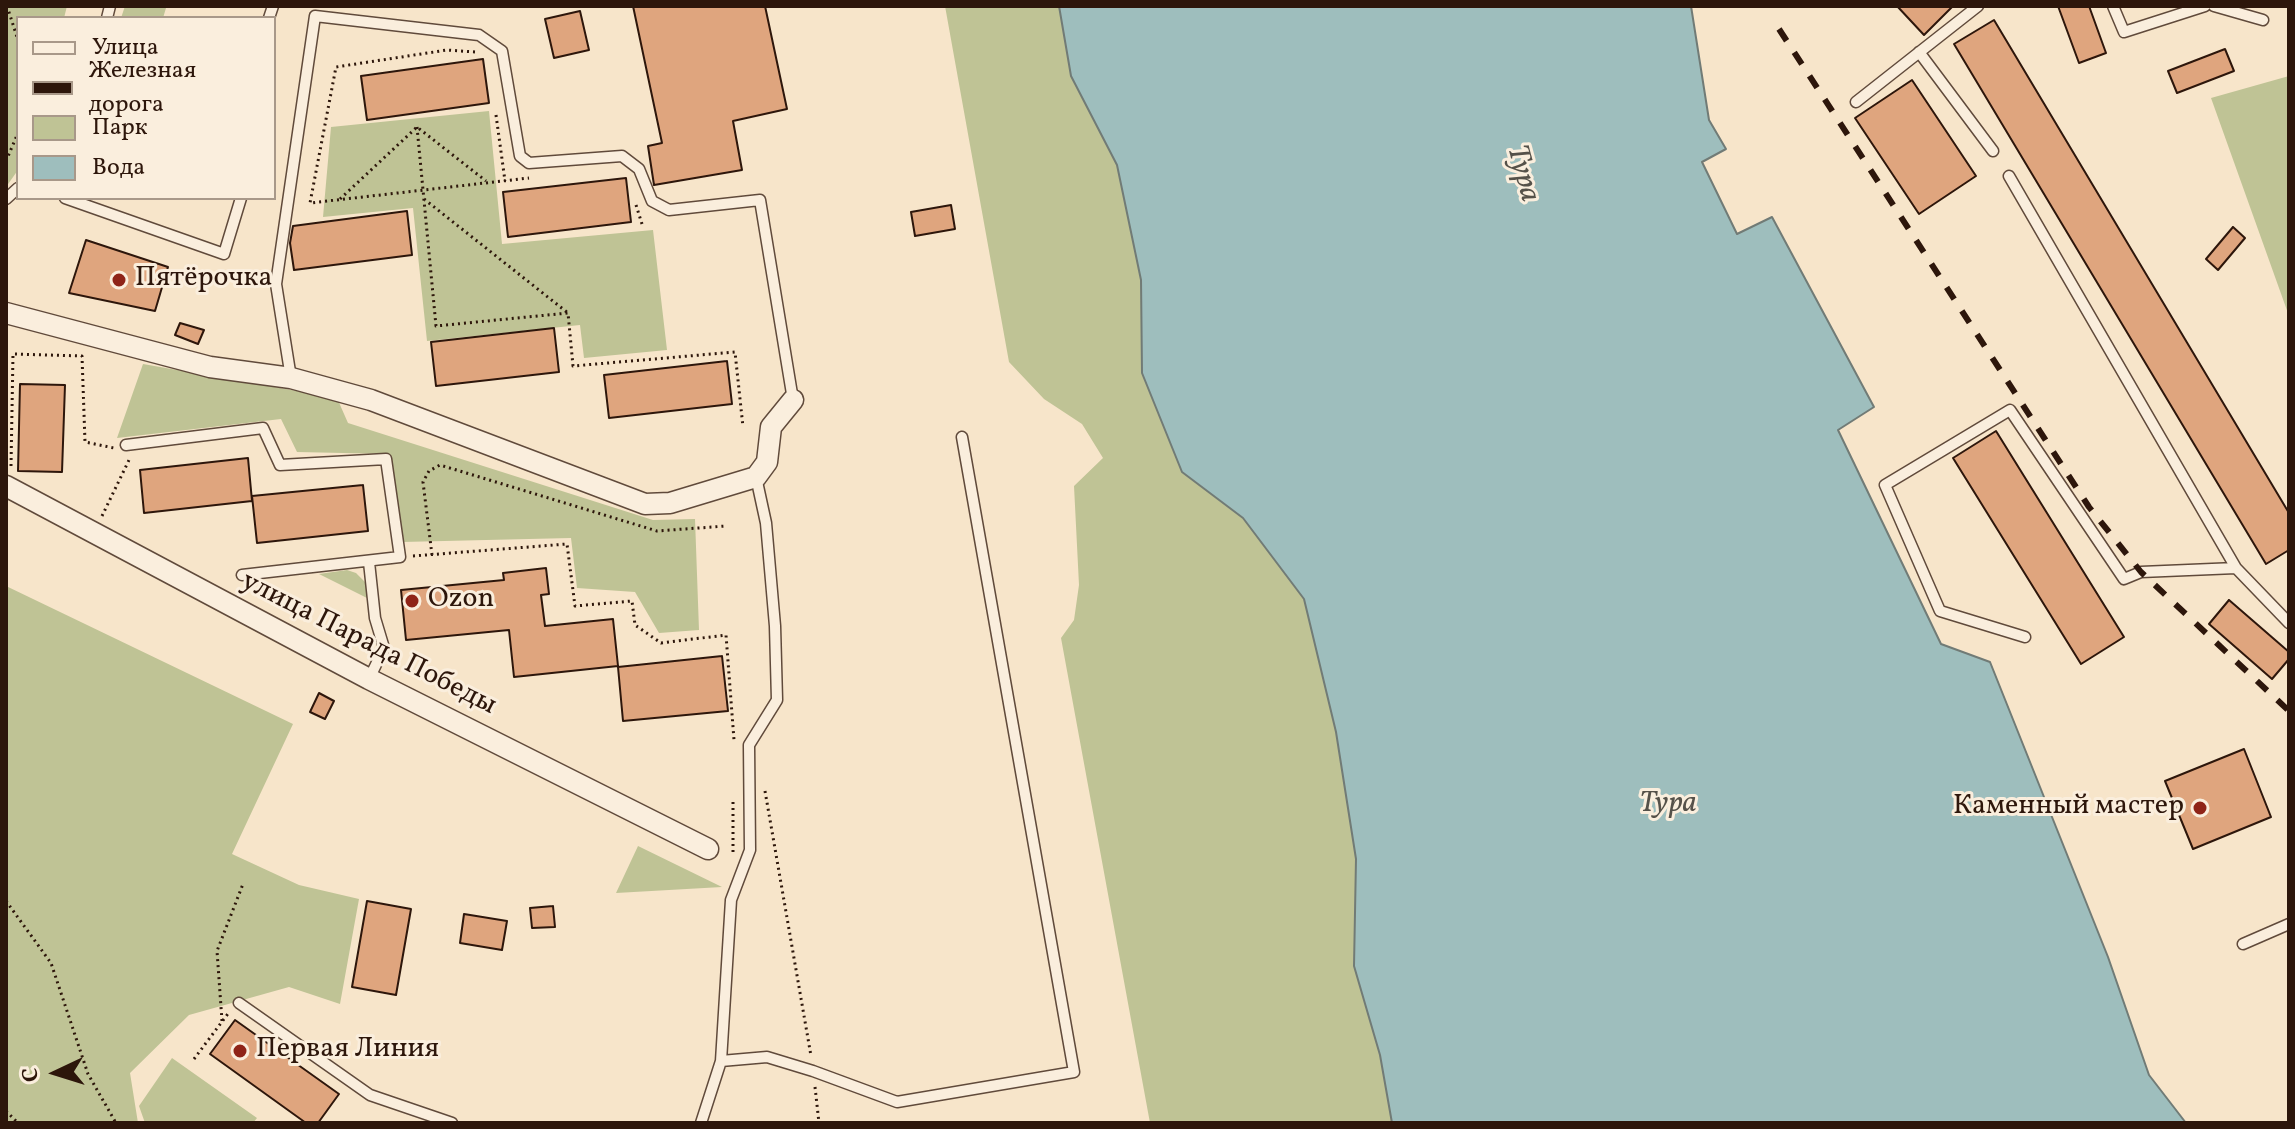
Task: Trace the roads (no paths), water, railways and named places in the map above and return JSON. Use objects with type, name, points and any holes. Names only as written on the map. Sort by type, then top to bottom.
[{"type":"street","points":[[6,313],[210,367],[291,378],[371,400],[645,504],[670,503],[756,477],[767,462],[771,427],[793,400]]},
{"type":"street","name":"улица Парада Победы","points":[[8,488],[369,679],[708,849]]},
{"type":"lane","points":[[1856,102],[1978,6]]},
{"type":"lane","points":[[2113,6],[2124,32],[2205,6]]},
{"type":"lane","points":[[2214,6],[2263,20]]},
{"type":"lane","points":[[291,378],[276,284],[315,16],[479,35],[502,51],[520,156],[529,163],[622,156],[639,169],[652,201],[669,210],[760,200],[793,400]]},
{"type":"lane","points":[[1919,52],[1993,151]]},
{"type":"lane","points":[[2009,176],[2236,568],[2289,623]]},
{"type":"lane","points":[[71,200],[224,254],[240,200]]},
{"type":"lane","points":[[2025,637],[1940,611],[1885,485],[2010,410],[2124,579],[2141,572],[2236,568]]},
{"type":"lane","points":[[127,449],[263,428],[280,465],[386,459],[400,557],[242,575]]},
{"type":"lane","points":[[721,1061],[767,1057],[897,1102],[1074,1072],[962,437]]},
{"type":"lane","points":[[701,1123],[721,1061],[731,900],[750,850],[749,745],[777,700],[775,626],[766,523],[756,477]]},
{"type":"lane","points":[[369,562],[375,618],[384,648],[369,679]]},
{"type":"lane","points":[[2243,944],[2289,924]]},
{"type":"lane","points":[[239,1003],[370,1095],[452,1123]]},
{"type":"water","name":"Тура","points":[[1059,6],[1691,6],[1709,120],[1726,149],[1702,162],[1737,234],[1772,217],[1874,407],[1838,430],[1941,644],[1990,662],[2108,957],[2149,1075],[2186,1123],[1392,1123],[1380,1055],[1354,966],[1356,859],[1336,732],[1304,599],[1243,518],[1182,472],[1142,373],[1141,280],[1117,165],[1071,76]]},
{"type":"railway","points":[[1779,29],[2089,507],[2141,572],[2289,711]]},
{"type":"place","name":"Пятёрочка","points":[[119,280]]},
{"type":"place","name":"Ozon","points":[[412,601]]},
{"type":"place","name":"Каменный мастер","points":[[2200,808]]},
{"type":"place","name":"Первая Линия","points":[[240,1051]]}]
